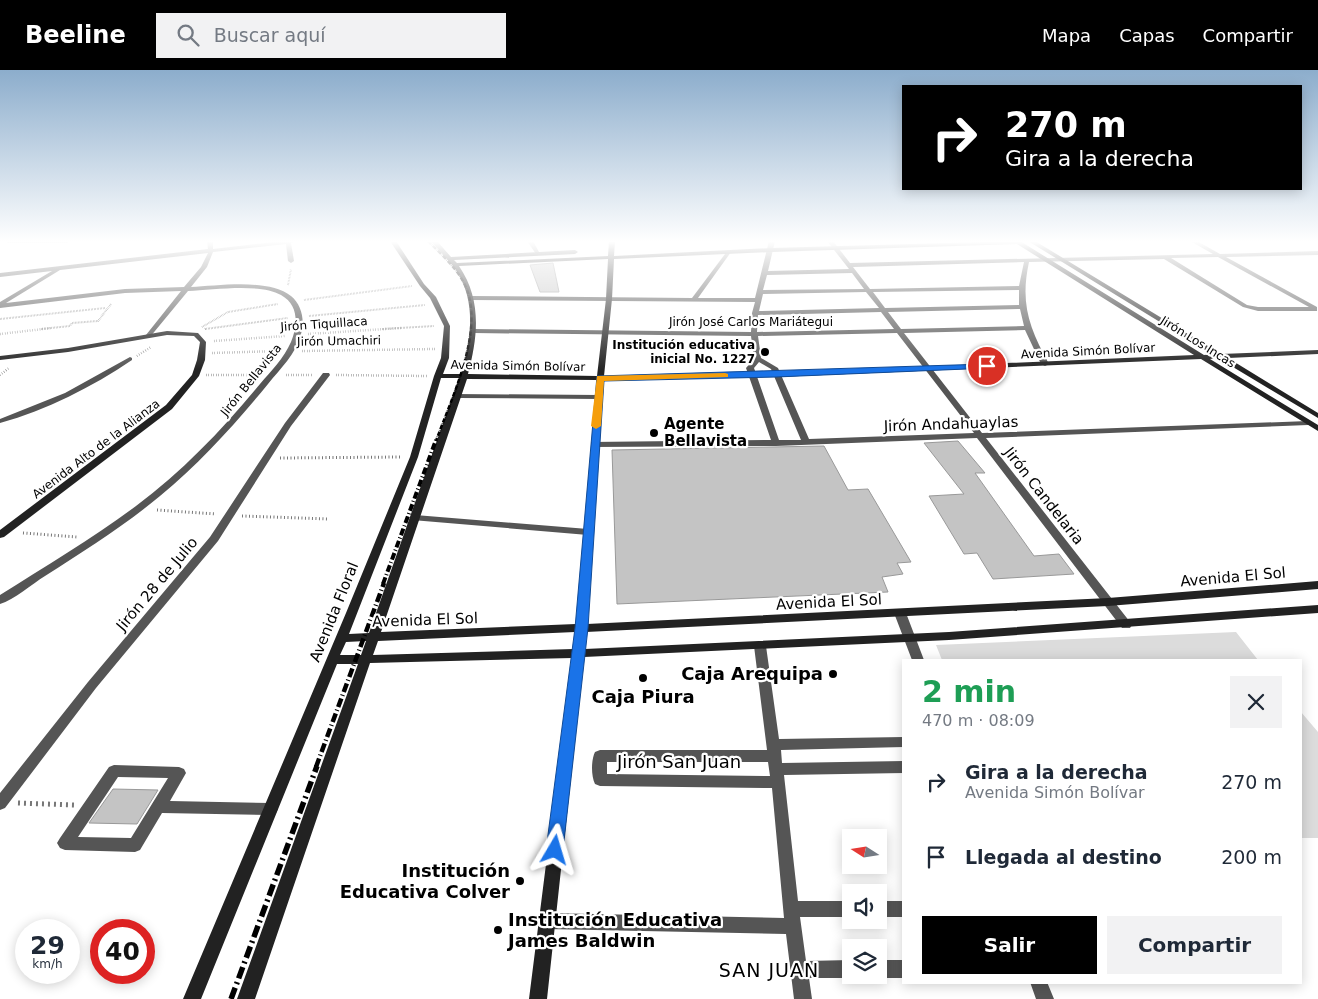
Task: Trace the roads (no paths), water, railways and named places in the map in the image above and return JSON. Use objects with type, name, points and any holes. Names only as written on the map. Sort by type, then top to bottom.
[{"type":"street","points":[[0,305],[34,284]]},
{"type":"street","points":[[0,358],[63,351],[148,336],[191,284]]},
{"type":"street","name":"Avenida Floral","points":[[192,999],[342,638],[414,457],[446,349],[447,326],[438,304],[422,284]]},
{"type":"street","points":[[246,999],[458,396],[474,331],[475,315],[466,284]]},
{"type":"street","points":[[538,999],[581,628],[594,444],[606,333],[609,284]]},
{"type":"street","points":[[694,299],[705,284]]},
{"type":"street","points":[[761,284],[755,312],[754,334],[758,359],[751,372],[776,443]]},
{"type":"street","name":"Jirón Candelaria","points":[[864,284],[1126,626]]},
{"type":"street","points":[[1023,284],[1021,307],[1027,328],[1044,361]]},
{"type":"street","name":"Jirón Los Incas","points":[[1086,284],[1318,429]]},
{"type":"street","name":"Jirón Los Incas","points":[[1101,284],[1318,416]]},
{"type":"street","points":[[1210,284],[1245,306],[1258,309],[1317,310]]},
{"type":"street","points":[[1271,284],[1317,310]]},
{"type":"street","name":"Jirón Bellavista","points":[[0,600],[158,493],[209,447],[244,409],[290,351],[298,335],[299,317],[298,309],[285,294],[265,288],[188,289]]},
{"type":"street","points":[[759,292],[1022,288]]},
{"type":"street","points":[[0,305],[125,291],[188,289]]},
{"type":"street","points":[[471,298],[758,300]]},
{"type":"street","points":[[755,312],[1021,307]]},
{"type":"street","name":"Jirón José Carlos Mariátegui","points":[[474,331],[754,334],[1027,328]]},
{"type":"street","name":"Avenida Alto de la Alianza","points":[[2,533],[169,407],[195,376],[201,360],[203,342],[196,334],[174,332],[148,336]]},
{"type":"street","name":"Avenida Simón Bolívar","points":[[1044,361],[1190,350],[1318,346]]},
{"type":"street","name":"Avenida Simón Bolívar","points":[[439,373],[600,375],[751,372],[1318,352]]},
{"type":"street","points":[[758,359],[775,371],[806,442]]},
{"type":"street","name":"Jirón 28 de Julio","points":[[0,803],[87,692],[214,539],[302,405],[326,375]]},
{"type":"street","points":[[458,396],[599,397]]},
{"type":"street","name":"Jirón Andahuaylas","points":[[594,444],[776,443],[981,437],[1308,423]]},
{"type":"street","points":[[415,518],[588,532]]},
{"type":"street","name":"Avenida El Sol","points":[[342,638],[1108,602],[1318,585]]},
{"type":"street","points":[[332,660],[760,646],[1126,626],[1318,609]]},
{"type":"street","points":[[900,613],[918,659]]},
{"type":"street","points":[[760,646],[776,763],[790,909],[803,999]]},
{"type":"street","name":"Jirón San Juan","points":[[902,742],[776,763],[600,780],[600,756],[776,763],[902,767]]},
{"type":"street","points":[[114,771],[179,773],[158,807],[135,845],[65,843],[114,771]]},
{"type":"street","points":[[158,807],[271,809]]},
{"type":"street","points":[[790,909],[842,909]]},
{"type":"street","points":[[887,909],[902,909]]},
{"type":"street","points":[[546,921],[793,926]]},
{"type":"street","points":[[799,970],[842,969]]},
{"type":"street","points":[[887,969],[902,969]]},
{"type":"street","points":[[1039,984],[1045,999]]},
{"type":"lane","points":[[0,421],[55,400],[99,379],[130,359]]},
{"type":"railway","points":[[436,441],[457,385],[469,343],[470,303],[465,284]]},
{"type":"railway","points":[[383,584],[436,440]]},
{"type":"railway","points":[[316,767],[384,583]]},
{"type":"railway","points":[[231,999],[317,766]]},
{"type":"place","name":"Institución educativa inicial No. 1227","points":[[765,352]]},
{"type":"place","name":"Agente Bellavista","points":[[654,433]]},
{"type":"place","name":"Caja Arequipa","points":[[833,674]]},
{"type":"place","name":"Caja Piura","points":[[643,678]]},
{"type":"place","name":"Institución Educativa Colver","points":[[520,881]]},
{"type":"place","name":"Institución Educativa James Baldwin","points":[[498,930]]},
{"type":"district","name":"SAN JUAN","points":[[769,970]]}]
